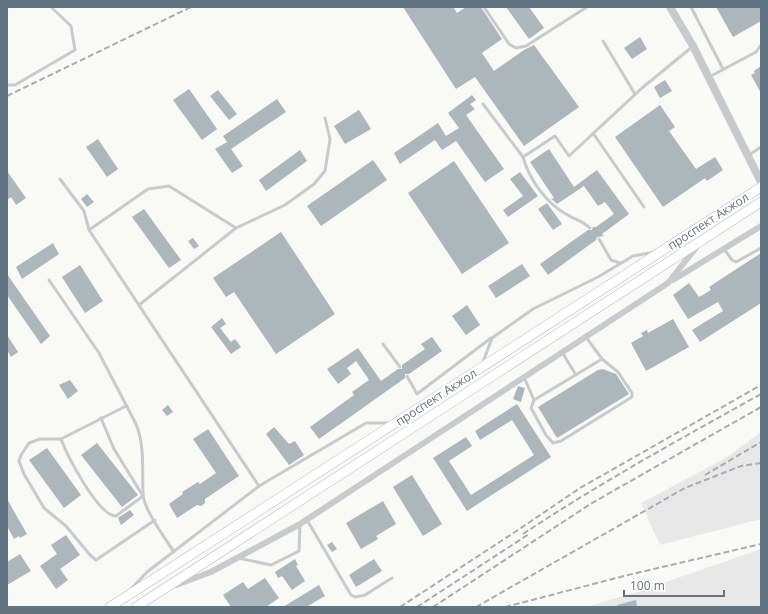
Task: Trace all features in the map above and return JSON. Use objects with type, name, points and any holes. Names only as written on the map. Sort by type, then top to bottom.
[{"type":"main road","name":"проспект Акжол","points":[[110,607],[761,187]]},
{"type":"main road","name":"проспект Акжол","points":[[136,607],[704,238],[761,203]]},
{"type":"main road","points":[[424,405],[432,416]]},
{"type":"street","points":[[670,7],[693,46],[761,182]]},
{"type":"street","points":[[163,590],[211,572],[307,520],[586,336],[668,283],[761,226]]},
{"type":"street","points":[[668,283],[704,238]]},
{"type":"lane","points":[[7,85],[15,85],[75,50],[71,26],[51,7]]},
{"type":"lane","points":[[484,7],[509,44],[516,48],[526,46],[587,7]]},
{"type":"lane","points":[[691,7],[723,69]]},
{"type":"lane","points":[[603,41],[635,94]]},
{"type":"lane","points":[[709,77],[756,52],[761,45]]},
{"type":"lane","points":[[522,158],[555,136],[568,156],[635,94],[693,46]]},
{"type":"lane","points":[[483,104],[522,158],[529,174],[554,207],[567,216],[583,221],[590,228]]},
{"type":"lane","points":[[139,305],[236,228],[285,205],[314,184],[325,171],[330,139],[325,118]]},
{"type":"lane","points":[[593,133],[644,206]]},
{"type":"lane","points":[[748,155],[761,147]]},
{"type":"lane","points":[[60,180],[84,211],[89,230],[259,486]]},
{"type":"lane","points":[[89,230],[148,189],[169,186],[236,228]]},
{"type":"lane","points":[[599,239],[611,260],[620,263]]},
{"type":"lane","points":[[724,249],[732,260],[736,262],[761,248]]},
{"type":"lane","points":[[406,376],[417,394],[533,309],[598,277],[633,256],[663,250]]},
{"type":"lane","points":[[49,280],[99,353],[140,434],[141,462],[144,473],[143,496]]},
{"type":"lane","points":[[586,336],[602,359],[618,372],[632,393],[632,397],[561,441],[553,443],[546,435],[531,408],[534,400],[602,359]]},
{"type":"lane","points":[[482,368],[492,338]]},
{"type":"lane","points":[[383,344],[400,367]]},
{"type":"lane","points":[[562,352],[576,374]]},
{"type":"lane","points":[[524,377],[534,400]]},
{"type":"lane","points":[[126,406],[61,439],[40,439],[29,442],[21,455],[20,464],[24,474],[44,508],[66,526],[94,558],[99,560],[154,520]]},
{"type":"lane","points":[[101,418],[114,449],[143,496],[154,520],[174,552]]},
{"type":"lane","points":[[119,602],[147,572],[259,486],[366,423],[396,423]]},
{"type":"lane","points":[[61,439],[82,482],[108,513],[116,516],[143,496]]},
{"type":"lane","points":[[307,520],[351,595],[355,597],[365,595],[392,578]]},
{"type":"lane","points":[[236,558],[271,565],[299,551],[300,524]]},
{"type":"shaded area","points":[[761,432],[761,519],[660,545],[641,503],[724,459]]},
{"type":"shaded area","points":[[761,549],[761,607],[586,607],[637,592]]},
{"type":"building","points":[[403,7],[453,7],[457,13],[466,7],[481,7],[502,39],[482,53],[494,71],[524,50],[534,45],[579,107],[524,146],[475,77],[456,89]]},
{"type":"building","points":[[506,7],[529,7],[544,28],[529,39]]},
{"type":"building","points":[[716,7],[761,7],[761,21],[733,37]]},
{"type":"building","points":[[640,37],[647,49],[632,59],[624,48]]},
{"type":"building","points":[[761,66],[761,93],[751,75]]},
{"type":"building","points":[[665,80],[672,91],[660,98],[654,87]]},
{"type":"building","points":[[189,89],[217,129],[202,140],[173,100]]},
{"type":"building","points":[[218,90],[237,114],[229,120],[210,96]]},
{"type":"building","points":[[472,95],[476,100],[470,104],[475,109],[466,115],[504,169],[485,182],[456,141],[442,150],[435,140],[400,164],[394,153],[438,123],[446,136],[459,128],[448,113]]},
{"type":"building","points":[[277,99],[286,112],[231,149],[243,166],[232,173],[215,149],[227,142],[223,136]]},
{"type":"building","points":[[660,105],[675,127],[669,131],[696,169],[715,157],[723,170],[707,181],[705,178],[663,207],[615,137]]},
{"type":"building","points":[[359,110],[371,129],[345,144],[334,126]]},
{"type":"building","points":[[98,139],[118,169],[107,177],[86,147]]},
{"type":"building","points":[[549,149],[574,187],[597,170],[629,214],[602,234],[604,236],[597,237],[596,240],[548,275],[540,264],[588,230],[592,230],[593,227],[596,227],[614,214],[605,202],[598,206],[584,186],[557,204],[551,199],[554,198],[530,162]]},
{"type":"building","points":[[300,150],[307,161],[266,191],[259,180]]},
{"type":"building","points":[[373,160],[387,180],[321,226],[307,206]]},
{"type":"building","points":[[454,161],[509,243],[462,274],[408,193]]},
{"type":"building","points":[[7,171],[26,198],[16,205],[11,197],[7,200]]},
{"type":"building","points":[[520,172],[538,196],[508,217],[503,210],[523,196],[510,179]]},
{"type":"building","points":[[87,194],[94,202],[87,207],[81,199]]},
{"type":"building","points":[[547,203],[562,224],[553,230],[538,209]]},
{"type":"building","points":[[144,209],[181,260],[169,268],[132,217]]},
{"type":"building","points":[[281,232],[335,314],[276,354],[234,292],[226,297],[213,278]]},
{"type":"building","points":[[193,238],[199,246],[194,249],[188,241]]},
{"type":"building","points":[[53,243],[59,254],[22,279],[16,267]]},
{"type":"building","points":[[761,253],[761,303],[700,342],[692,330],[723,311],[718,302],[688,319],[673,295],[689,283],[699,297],[711,290],[709,287]]},
{"type":"building","points":[[522,264],[530,276],[496,298],[488,286]]},
{"type":"building","points":[[80,265],[103,301],[85,313],[62,277]]},
{"type":"building","points":[[7,274],[50,336],[41,344],[7,295]]},
{"type":"building","points":[[467,305],[480,325],[466,335],[452,316]]},
{"type":"building","points":[[222,318],[226,324],[220,328],[231,342],[235,339],[241,347],[231,354],[211,327]]},
{"type":"building","points":[[673,319],[689,347],[646,371],[631,343],[643,336],[641,333],[647,330],[648,333]]},
{"type":"building","points":[[7,335],[18,352],[11,357],[7,350]]},
{"type":"building","points":[[432,337],[442,351],[409,374],[405,374],[405,378],[319,439],[310,427],[354,395],[352,392],[369,380],[356,361],[347,368],[351,374],[338,384],[327,369],[358,348],[381,381],[398,369],[402,369],[402,365],[425,349],[421,344]]},
{"type":"building","points":[[603,369],[616,374],[629,394],[557,438],[538,407],[598,370]]},
{"type":"building","points":[[70,380],[78,391],[68,399],[59,385]]},
{"type":"building","points":[[518,386],[525,388],[521,402],[513,399]]},
{"type":"building","points":[[517,404],[551,457],[467,511],[433,458],[466,437],[472,446],[449,461],[471,495],[534,455],[512,420],[480,440],[475,431]]},
{"type":"building","points":[[168,405],[173,412],[167,416],[162,410]]},
{"type":"building","points":[[274,427],[289,444],[295,441],[304,455],[289,465],[266,434]]},
{"type":"building","points":[[208,429],[239,476],[205,499],[205,503],[201,506],[197,505],[177,518],[169,504],[183,494],[182,492],[198,482],[200,484],[216,473],[193,439]]},
{"type":"building","points":[[97,443],[138,495],[122,507],[81,455]]},
{"type":"building","points":[[47,448],[81,495],[64,508],[29,460]]},
{"type":"building","points":[[412,475],[442,524],[423,536],[393,487]]},
{"type":"building","points":[[7,499],[27,534],[20,538],[19,536],[14,539],[7,526]]},
{"type":"building","points":[[383,501],[396,524],[376,536],[378,539],[361,549],[346,523]]},
{"type":"building","points":[[130,510],[134,515],[121,525],[118,518]]},
{"type":"building","points":[[66,535],[80,555],[60,569],[68,580],[56,589],[40,566],[57,554],[51,545]]},
{"type":"building","points":[[332,542],[337,549],[332,552],[327,545]]},
{"type":"building","points":[[20,554],[31,571],[7,585],[7,562]]},
{"type":"building","points":[[295,559],[298,565],[296,566],[305,581],[292,590],[282,576],[278,578],[275,572]]},
{"type":"building","points":[[374,559],[382,571],[356,587],[349,575]]},
{"type":"building","points":[[265,578],[279,598],[266,607],[231,607],[223,595],[243,582],[248,589]]},
{"type":"building","points":[[319,585],[325,596],[306,607],[283,607]]},
{"type":"building","points":[[636,600],[637,607],[617,607],[617,605]]},
{"type":"railway","points":[[7,96],[191,7]]},
{"type":"railway","points":[[400,607],[580,488],[761,385]]},
{"type":"railway","points":[[523,534],[611,479],[761,394]]},
{"type":"railway","points":[[433,607],[592,503],[761,407]]},
{"type":"railway","points":[[705,475],[761,442]]},
{"type":"railway","points":[[476,607],[685,488],[741,466],[761,463]]},
{"type":"railway","points":[[417,607],[529,534]]},
{"type":"railway","points":[[505,607],[628,575],[761,544]]}]
